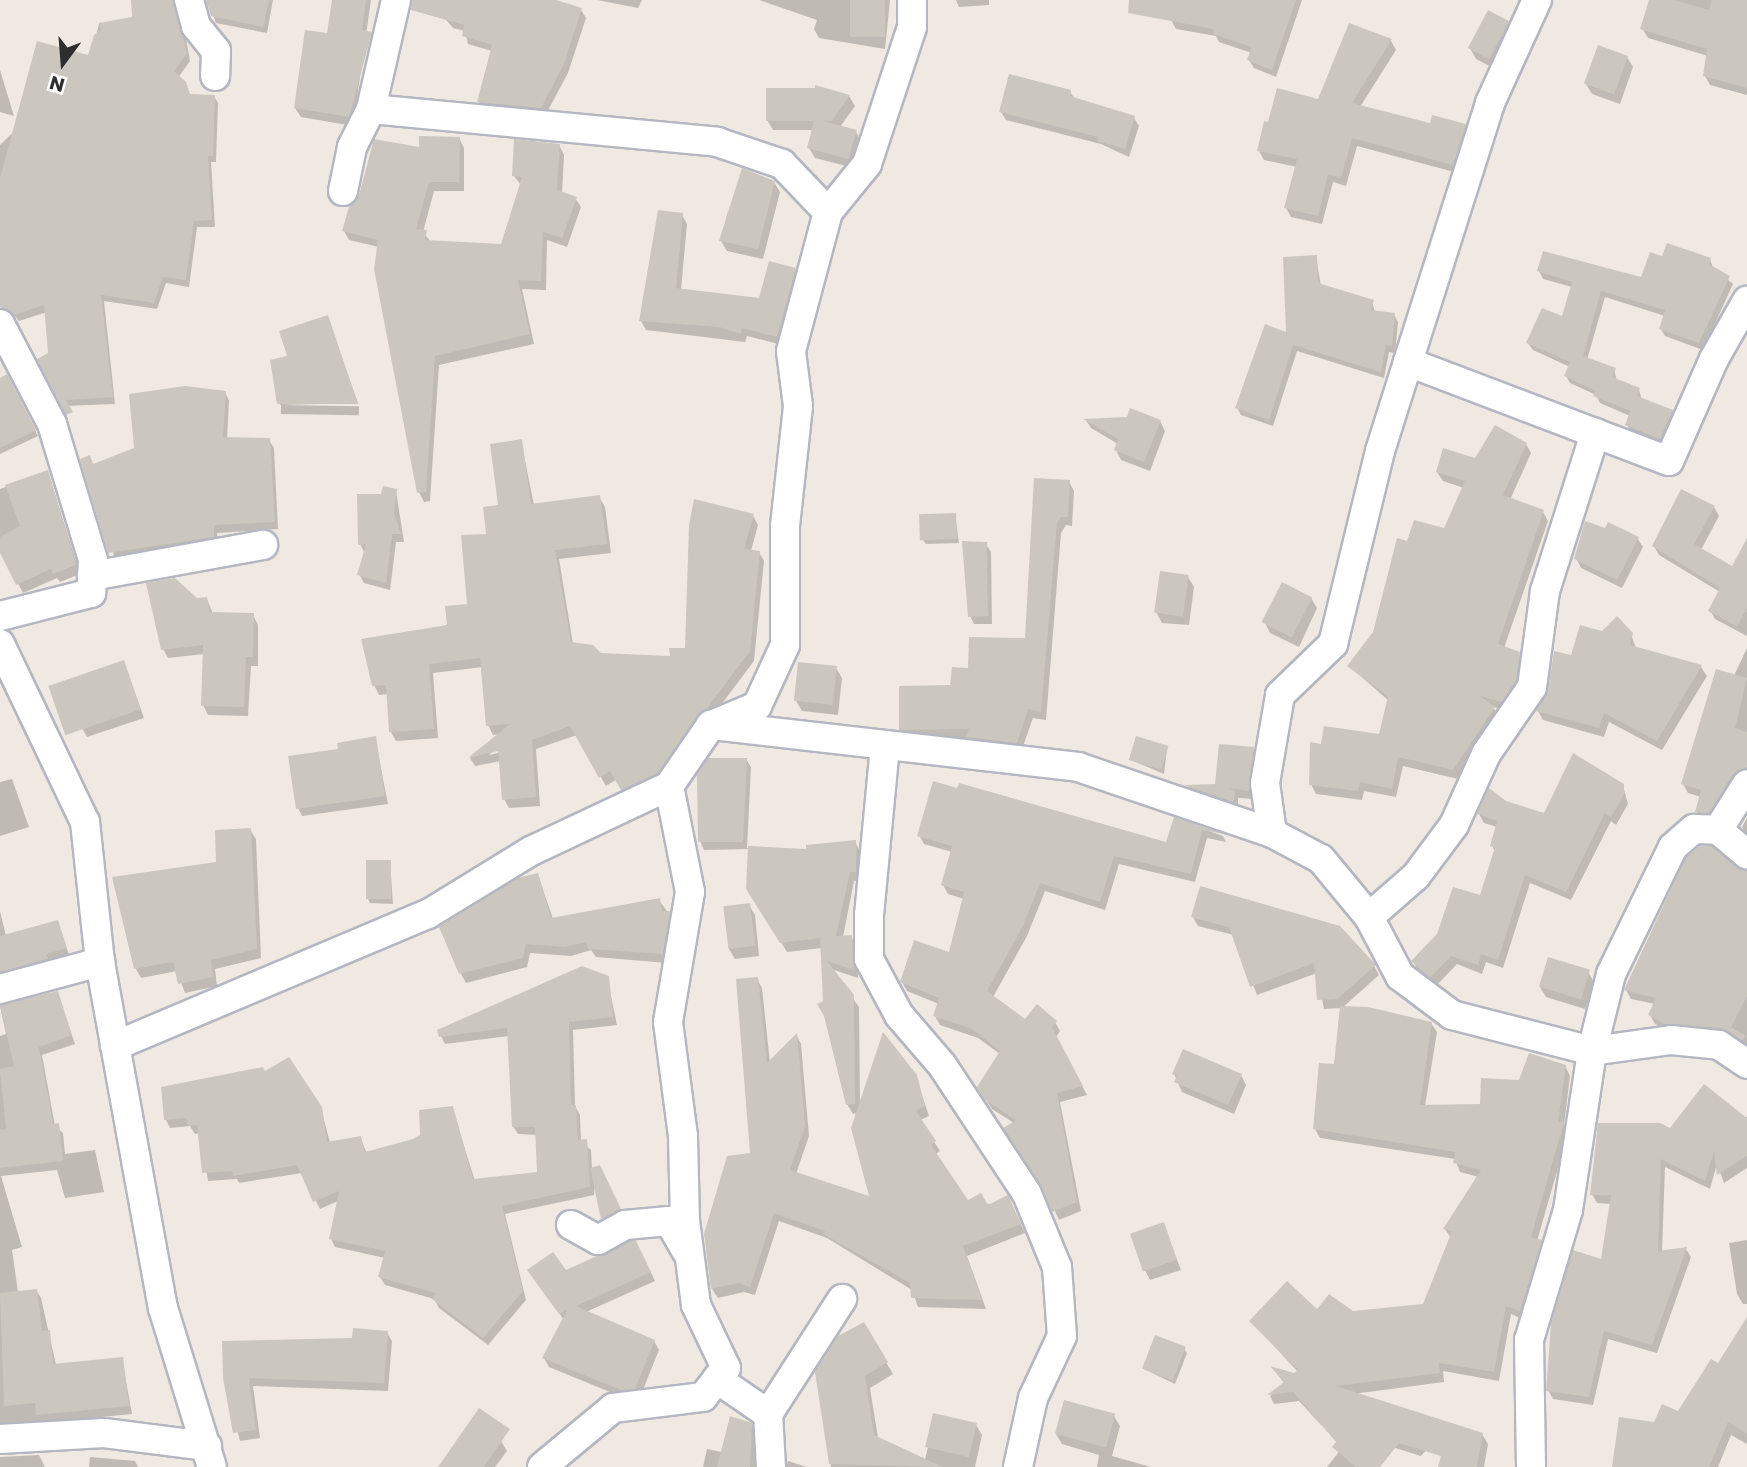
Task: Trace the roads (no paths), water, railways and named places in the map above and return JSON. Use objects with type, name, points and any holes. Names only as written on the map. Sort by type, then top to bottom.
[{"type":"street","points":[[189,0],[195,26],[216,51],[215,76]]},
{"type":"street","points":[[343,191],[352,147],[371,109],[396,0]]},
{"type":"street","points":[[115,1046],[428,914],[531,851],[669,786],[711,725],[757,706],[785,645],[785,526],[799,406],[791,351],[828,212],[867,164],[912,27],[912,0]]},
{"type":"street","points":[[1272,833],[1265,783],[1280,695],[1334,644],[1380,451],[1408,362],[1490,103],[1537,0]]},
{"type":"street","points":[[371,109],[717,142],[782,164],[828,212]]},
{"type":"street","points":[[1408,362],[1669,461],[1714,359],[1747,301]]},
{"type":"street","points":[[0,324],[52,424],[93,560],[91,593],[0,616]]},
{"type":"street","points":[[1368,917],[1416,876],[1454,825],[1486,754],[1532,687],[1545,592],[1595,433]]},
{"type":"street","points":[[92,576],[262,545]]},
{"type":"street","points":[[0,1439],[104,1433],[210,1456],[163,1308],[100,962],[85,822],[1,646]]},
{"type":"street","points":[[711,725],[1078,767],[1272,833],[1321,859],[1368,917],[1400,976],[1452,1015],[1592,1051],[1671,1040],[1719,1045],[1747,1064]]},
{"type":"street","points":[[885,746],[869,915],[869,959],[899,1015],[942,1065],[1027,1194],[1058,1267],[1062,1336],[1033,1398],[1018,1467]]},
{"type":"street","points":[[1718,830],[1747,784]]},
{"type":"street","points":[[542,1467],[613,1408],[703,1397],[726,1368],[696,1305],[691,1259],[682,1136],[668,1022],[690,892],[669,786]]},
{"type":"street","points":[[1531,1467],[1529,1340],[1568,1210],[1592,1051],[1611,974],[1673,847],[1693,829],[1718,830],[1747,854]]},
{"type":"street","points":[[0,989],[100,962]]},
{"type":"street","points":[[571,1226],[598,1240],[625,1225],[669,1221],[691,1259]]},
{"type":"street","points":[[771,1467],[768,1413],[842,1299]]},
{"type":"street","points":[[717,1379],[768,1413]]}]
